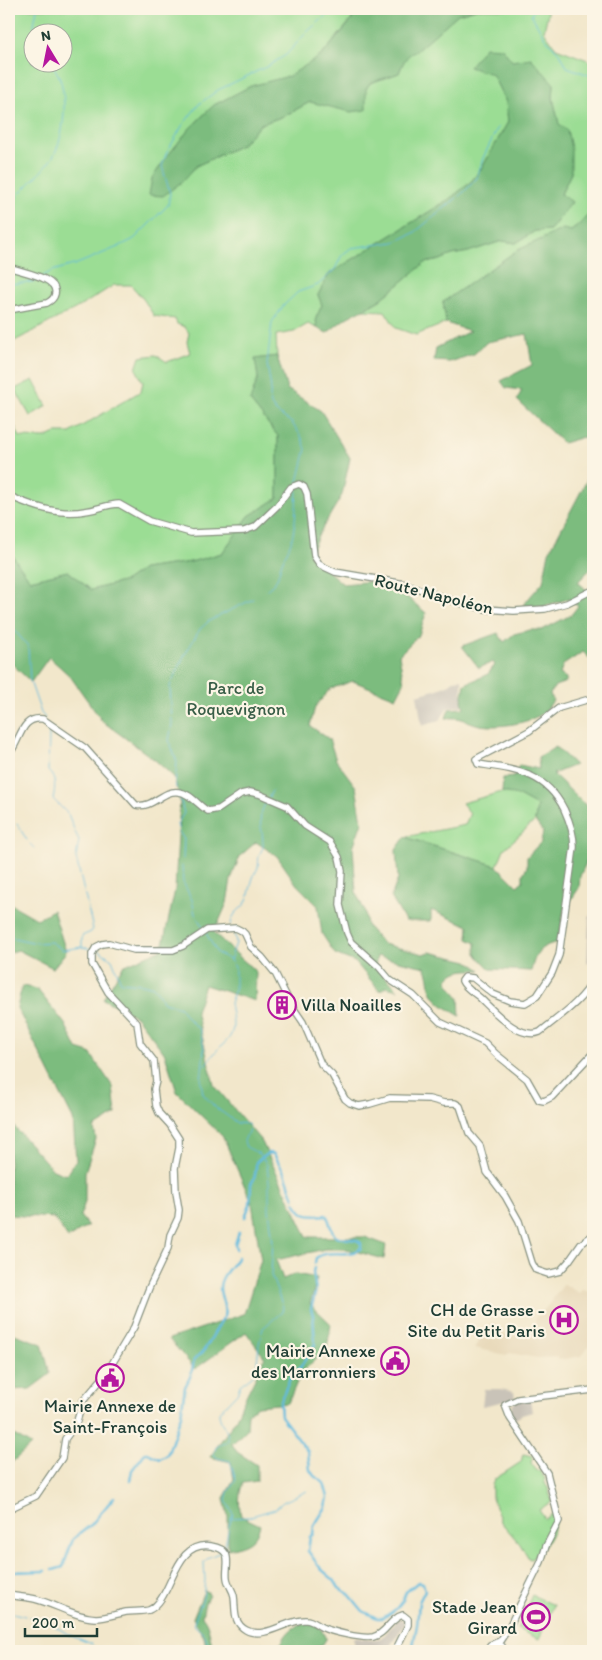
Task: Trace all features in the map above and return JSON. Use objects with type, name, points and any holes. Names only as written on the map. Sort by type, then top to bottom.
[{"type":"main road","points":[[9,267],[52,283],[55,293],[50,301],[9,310]]},
{"type":"main road","name":"Route Napoléon","points":[[9,496],[42,508],[69,512],[84,512],[120,504],[149,521],[196,534],[251,529],[277,506],[290,487],[299,484],[304,487],[307,494],[314,556],[319,564],[332,571],[405,584],[456,602],[501,611],[545,609],[567,603],[593,590]]},
{"type":"main road","points":[[593,698],[561,707],[529,731],[480,756],[476,760],[479,764],[498,766],[540,780],[554,793],[570,821],[574,840],[574,856],[557,961],[540,994],[525,1002],[510,1001],[490,992],[473,978],[466,977],[462,981],[492,1012],[517,1028],[532,1034],[540,1032],[576,1001],[589,988],[593,980]]},
{"type":"main road","points":[[9,754],[14,749],[23,726],[37,718],[46,721],[85,748],[136,805],[142,807],[167,794],[177,792],[185,794],[208,811],[219,809],[244,792],[254,792],[278,801],[287,806],[305,826],[324,837],[334,848],[341,864],[340,905],[351,942],[397,986],[413,995],[440,1022],[485,1043],[527,1079],[536,1096],[542,1101],[552,1097],[593,1053]]},
{"type":"main road","points":[[9,1509],[29,1500],[41,1490],[62,1458],[66,1439],[76,1424],[83,1401],[102,1379],[134,1327],[149,1288],[168,1248],[173,1226],[180,1210],[176,1192],[175,1168],[180,1143],[175,1132],[156,1106],[154,1098],[156,1081],[154,1062],[140,1043],[138,1023],[105,988],[92,964],[91,957],[96,947],[102,944],[109,943],[134,950],[173,950],[183,946],[207,930],[236,928],[242,931],[251,946],[275,973],[290,1003],[303,1022],[320,1061],[332,1075],[345,1100],[359,1106],[390,1098],[432,1099],[444,1103],[457,1104],[462,1109],[468,1133],[480,1146],[488,1172],[520,1223],[534,1267],[544,1274],[552,1274],[560,1270],[581,1244],[593,1235]]},
{"type":"main road","points":[[486,1651],[489,1646],[500,1647],[559,1521],[548,1473],[510,1418],[509,1407],[518,1399],[593,1390]]},
{"type":"main road","points":[[9,1595],[33,1598],[87,1617],[100,1618],[125,1612],[146,1610],[156,1604],[181,1561],[190,1551],[195,1548],[208,1546],[222,1552],[228,1561],[227,1580],[234,1596],[236,1619],[247,1630],[255,1632],[266,1631],[306,1620],[334,1631],[370,1637],[382,1633],[398,1616],[403,1615],[408,1619],[408,1625],[395,1651]]},
{"type":"shaded area","points":[[462,679],[462,706],[447,708],[440,720],[422,726],[417,695],[438,689],[450,684],[454,680]]},
{"type":"shaded area","points":[[593,913],[593,966],[587,962],[589,917]]},
{"type":"shaded area","name":"CH de Grasse - Site du Petit Paris","points":[[564,1284],[579,1293],[583,1289],[593,1294],[593,1340],[582,1356],[559,1360],[557,1357],[538,1358],[510,1353],[506,1355],[475,1348],[485,1328],[494,1323],[504,1334],[525,1337],[527,1331],[534,1333],[536,1317],[545,1309]]},
{"type":"shaded area","points":[[484,1389],[501,1389],[514,1392],[515,1399],[482,1406]]},
{"type":"shaded area","points":[[530,1399],[532,1412],[514,1420],[510,1412],[512,1405],[517,1401]]},
{"type":"shaded area","points":[[398,1619],[406,1622],[388,1649],[383,1651],[356,1651],[353,1637],[370,1640],[382,1638]]},
{"type":"green space","points":[[9,9],[347,9],[351,11],[352,19],[322,55],[289,77],[251,86],[214,105],[190,128],[166,158],[183,181],[196,166],[241,145],[261,124],[284,116],[310,102],[329,105],[366,89],[370,83],[399,73],[409,55],[458,14],[476,9],[546,9],[548,13],[544,31],[556,48],[593,62],[593,209],[579,225],[571,231],[516,251],[443,302],[446,323],[416,335],[396,328],[385,311],[363,310],[380,300],[425,263],[502,241],[516,243],[535,231],[550,230],[572,202],[561,194],[571,173],[567,130],[559,125],[553,98],[554,84],[492,74],[506,102],[508,122],[483,166],[470,183],[448,200],[329,274],[318,295],[322,305],[316,318],[317,328],[308,324],[294,332],[276,335],[277,356],[256,359],[258,378],[250,401],[278,436],[278,498],[249,516],[222,553],[191,562],[143,569],[126,581],[91,590],[68,571],[30,580],[9,551],[9,414],[20,437],[45,438],[56,433],[70,433],[141,391],[143,382],[136,369],[140,357],[156,355],[167,362],[190,353],[187,342],[189,333],[185,327],[177,324],[175,319],[154,316],[144,300],[131,285],[114,285],[84,304],[9,344]]},
{"type":"green space","points":[[347,9],[476,9],[458,14],[415,52],[409,55],[399,73],[370,83],[366,89],[366,110],[351,112],[310,102],[284,116],[261,124],[241,145],[196,166],[183,181],[163,196],[149,195],[152,178],[166,158],[190,128],[214,105],[251,86],[289,76],[322,55],[352,20],[351,11]]},
{"type":"green space","points":[[485,47],[502,48],[512,61],[531,58],[554,84],[553,98],[559,124],[567,130],[571,148],[571,173],[561,194],[572,202],[550,230],[535,231],[516,243],[502,241],[425,263],[380,300],[346,318],[327,333],[317,328],[316,318],[322,305],[318,295],[329,274],[448,200],[470,183],[483,166],[508,122],[506,102],[492,74],[469,67]]},
{"type":"green space","points":[[593,209],[593,443],[583,437],[563,443],[517,400],[522,390],[506,388],[501,381],[532,365],[527,334],[487,342],[474,354],[450,362],[434,361],[436,348],[470,331],[446,323],[443,302],[516,251],[563,229],[571,231]]},
{"type":"green space","name":"Parc de Roquevignon","points":[[277,356],[287,389],[321,411],[350,458],[342,495],[309,555],[343,584],[374,581],[396,588],[426,613],[419,635],[399,655],[404,683],[396,698],[353,681],[330,689],[315,707],[310,726],[329,739],[336,760],[356,787],[362,822],[353,847],[356,892],[365,912],[367,926],[383,944],[423,954],[430,952],[468,961],[481,970],[457,972],[447,981],[459,998],[460,1016],[434,997],[425,967],[377,956],[375,966],[398,990],[386,987],[380,991],[355,962],[335,954],[322,934],[318,906],[297,885],[277,856],[256,842],[240,856],[231,879],[227,903],[214,933],[256,972],[255,1001],[205,985],[196,1011],[214,1085],[262,1142],[307,1237],[365,1237],[386,1245],[384,1259],[347,1249],[325,1249],[276,1260],[283,1279],[295,1274],[317,1278],[310,1304],[331,1324],[327,1348],[301,1373],[288,1403],[257,1406],[248,1413],[247,1429],[232,1444],[237,1452],[257,1465],[257,1481],[243,1483],[239,1504],[241,1516],[260,1525],[255,1536],[248,1543],[228,1549],[228,1517],[224,1498],[234,1480],[231,1462],[210,1457],[236,1419],[265,1358],[246,1332],[195,1369],[169,1339],[244,1314],[261,1260],[252,1203],[223,1137],[177,1092],[165,1054],[137,1017],[103,999],[123,966],[162,949],[175,890],[180,800],[174,777],[155,760],[102,721],[70,676],[49,657],[31,682],[9,661],[9,551],[30,580],[68,571],[91,590],[126,581],[143,569],[191,562],[222,553],[249,516],[278,498],[278,436],[250,401],[258,378],[255,359]]},
{"type":"green space","points":[[33,380],[47,406],[30,416],[15,389]]},
{"type":"green space","points":[[593,448],[593,566],[578,582],[593,594],[593,662],[583,652],[563,665],[560,674],[566,678],[566,682],[555,686],[550,694],[553,701],[537,717],[520,723],[501,726],[476,724],[459,718],[446,718],[449,709],[464,708],[462,700],[465,684],[487,675],[495,665],[493,662],[479,668],[462,646],[498,633],[504,642],[514,634],[530,630],[542,630],[571,615],[578,606],[568,599],[541,607],[523,605],[543,582],[549,552],[587,480]]},
{"type":"green space","points":[[556,747],[575,765],[553,774],[593,811],[593,829],[589,846],[590,854],[580,876],[579,888],[569,903],[565,905],[558,942],[546,946],[539,951],[531,971],[490,969],[476,954],[476,943],[468,939],[469,926],[431,910],[431,921],[405,921],[391,897],[398,879],[396,850],[405,837],[497,866],[517,886],[523,881],[523,874],[527,867],[527,857],[541,842],[543,832],[535,821],[537,806],[517,795],[502,792],[503,778],[514,777],[519,765],[539,769],[538,757]]},
{"type":"green space","points":[[502,792],[517,795],[537,806],[535,821],[504,849],[497,866],[405,837],[465,825],[470,813],[462,803]]},
{"type":"green space","points":[[9,903],[37,919],[53,910],[66,952],[53,968],[18,950],[9,953]]},
{"type":"green space","points":[[22,986],[37,989],[65,1024],[77,1049],[90,1053],[113,1087],[116,1114],[94,1128],[96,1139],[85,1172],[85,1202],[80,1216],[88,1226],[68,1238],[54,1218],[9,1215],[9,1121],[53,1170],[66,1175],[76,1160],[73,1119],[17,1008]]},
{"type":"green space","points":[[9,1332],[42,1344],[50,1374],[30,1389],[9,1390]]},
{"type":"green space","points":[[14,1435],[31,1445],[9,1465],[9,1442]]},
{"type":"green space","points":[[523,1454],[533,1456],[531,1463],[546,1480],[544,1482],[552,1501],[539,1510],[545,1519],[554,1513],[555,1519],[549,1539],[531,1559],[528,1558],[520,1544],[501,1522],[492,1498],[492,1485],[495,1479],[521,1462]]},
{"type":"green space","points":[[204,1591],[208,1592],[209,1595],[202,1616],[207,1624],[214,1651],[207,1651],[204,1637],[193,1618]]},
{"type":"green space","name":"Stade Jean Girard","points":[[532,1595],[554,1605],[539,1639],[517,1629]]},
{"type":"green space","points":[[309,1623],[320,1627],[326,1639],[323,1644],[313,1648],[313,1651],[245,1651],[262,1643],[268,1647],[281,1644],[292,1629]]},
{"type":"waterway","points":[[34,22],[37,9]]},
{"type":"waterway","points":[[43,276],[52,271],[77,264],[134,239],[168,205],[170,193],[162,166],[166,154],[182,126],[199,104],[218,90],[266,67],[286,55],[307,32],[334,9]]},
{"type":"waterway","points":[[536,9],[531,14],[545,38],[561,55],[567,67],[589,75],[593,80]]},
{"type":"waterway","points":[[9,206],[50,161],[59,144],[63,122],[64,99],[60,79],[56,72]]},
{"type":"waterway","points":[[298,482],[306,449],[301,436],[292,423],[276,412],[271,405],[271,388],[267,364],[272,322],[284,305],[298,292],[318,285],[335,269],[342,255],[351,248],[394,242],[414,233],[464,192],[477,178],[483,158],[498,127]]},
{"type":"waterway","points":[[9,284],[33,282],[38,279]]},
{"type":"waterway","points":[[266,590],[276,580],[293,536],[297,488]]},
{"type":"waterway","points":[[176,788],[177,762],[169,740],[172,724],[170,686],[183,658],[200,629],[209,621],[253,599]]},
{"type":"waterway","points":[[9,624],[28,646],[30,681],[41,713],[45,718]]},
{"type":"waterway","points":[[46,724],[49,735],[48,771],[53,777],[55,784],[53,799],[68,814],[74,829]]},
{"type":"waterway","points":[[269,797],[272,791]]},
{"type":"waterway","points":[[179,794],[184,813],[177,824],[179,832],[184,839],[183,859]]},
{"type":"waterway","points":[[231,925],[234,915],[247,901],[253,877],[258,867],[259,857],[263,848],[260,818],[267,800]]},
{"type":"waterway","points":[[17,824],[27,840]]},
{"type":"waterway","points":[[75,832],[79,840],[76,858],[93,929],[82,936],[82,946]]},
{"type":"waterway","points":[[30,844],[34,848]]},
{"type":"waterway","points":[[182,866],[183,882],[192,900],[195,914],[204,929]]},
{"type":"waterway","points":[[230,960],[236,943],[234,931]]},
{"type":"waterway","points":[[206,933],[217,953],[230,960],[235,967],[235,989],[230,1003],[233,1027],[230,1037],[220,1047]]},
{"type":"waterway","points":[[9,937],[37,943],[51,942],[63,950],[82,947],[92,949]]},
{"type":"waterway","points":[[98,950],[112,959],[121,982],[154,987],[164,1002],[180,1007],[189,1020],[200,1030],[204,1048],[201,1082],[203,1094],[215,1107],[237,1123],[248,1124],[250,1127],[244,1141],[246,1147],[260,1154],[267,1165],[273,1243],[271,1275],[283,1307],[282,1312],[263,1328],[256,1371],[240,1385],[238,1392],[219,1412],[228,1441],[216,1447],[214,1454],[217,1458],[230,1461],[236,1480],[228,1492],[226,1500],[233,1514],[224,1550]]},
{"type":"waterway","points":[[204,1066],[218,1049]]},
{"type":"waterway","points":[[245,1217],[250,1204],[251,1184],[254,1179],[256,1162],[268,1153],[274,1154],[286,1176],[294,1198]]},
{"type":"waterway","points":[[295,1202],[305,1214],[326,1215],[336,1237],[356,1240],[361,1243],[361,1248],[356,1251],[321,1255],[316,1258],[315,1263]]},
{"type":"waterway","points":[[236,1249],[235,1244],[239,1232]]},
{"type":"waterway","points":[[130,1481],[132,1470],[145,1453],[160,1459],[168,1453],[181,1415],[185,1387],[191,1375],[194,1360],[205,1349],[224,1316],[225,1309],[220,1288],[222,1279],[238,1257]]},
{"type":"waterway","points":[[314,1268],[316,1290],[311,1309],[315,1344],[299,1369],[290,1378],[280,1403],[281,1416],[308,1452],[310,1470],[314,1476],[324,1483],[328,1497],[326,1507],[314,1526],[308,1551],[321,1569],[334,1580],[339,1588],[349,1594],[363,1611],[377,1618],[383,1618],[396,1609],[406,1592],[418,1582],[423,1583],[425,1590],[419,1602],[412,1651]]},
{"type":"waterway","points":[[231,1518],[248,1517],[275,1509],[283,1502],[307,1491]]},
{"type":"waterway","points":[[53,1570],[63,1567],[73,1539],[91,1525],[114,1497]]},
{"type":"waterway","points":[[210,1651],[205,1635],[195,1626],[194,1622],[203,1598],[204,1562],[209,1557],[221,1552]]},
{"type":"waterway","points":[[9,1572],[46,1571]]},
{"type":"waterway","points":[[9,1612],[25,1616]]},
{"type":"waterway","points":[[29,1617],[41,1623],[50,1623],[69,1635],[92,1644]]},
{"type":"waterway","points":[[93,1646],[98,1651]]},
{"type":"place","name":"Villa Noailles","points":[[282,1005]]},
{"type":"place","name":"CH de Grasse - Site du Petit Paris","points":[[564,1320]]},
{"type":"place","name":"Mairie Annexe des Marronniers","points":[[395,1361]]},
{"type":"place","name":"Mairie Annexe de Saint-François","points":[[110,1378]]},
{"type":"place","name":"Stade Jean Girard","points":[[536,1617]]}]
